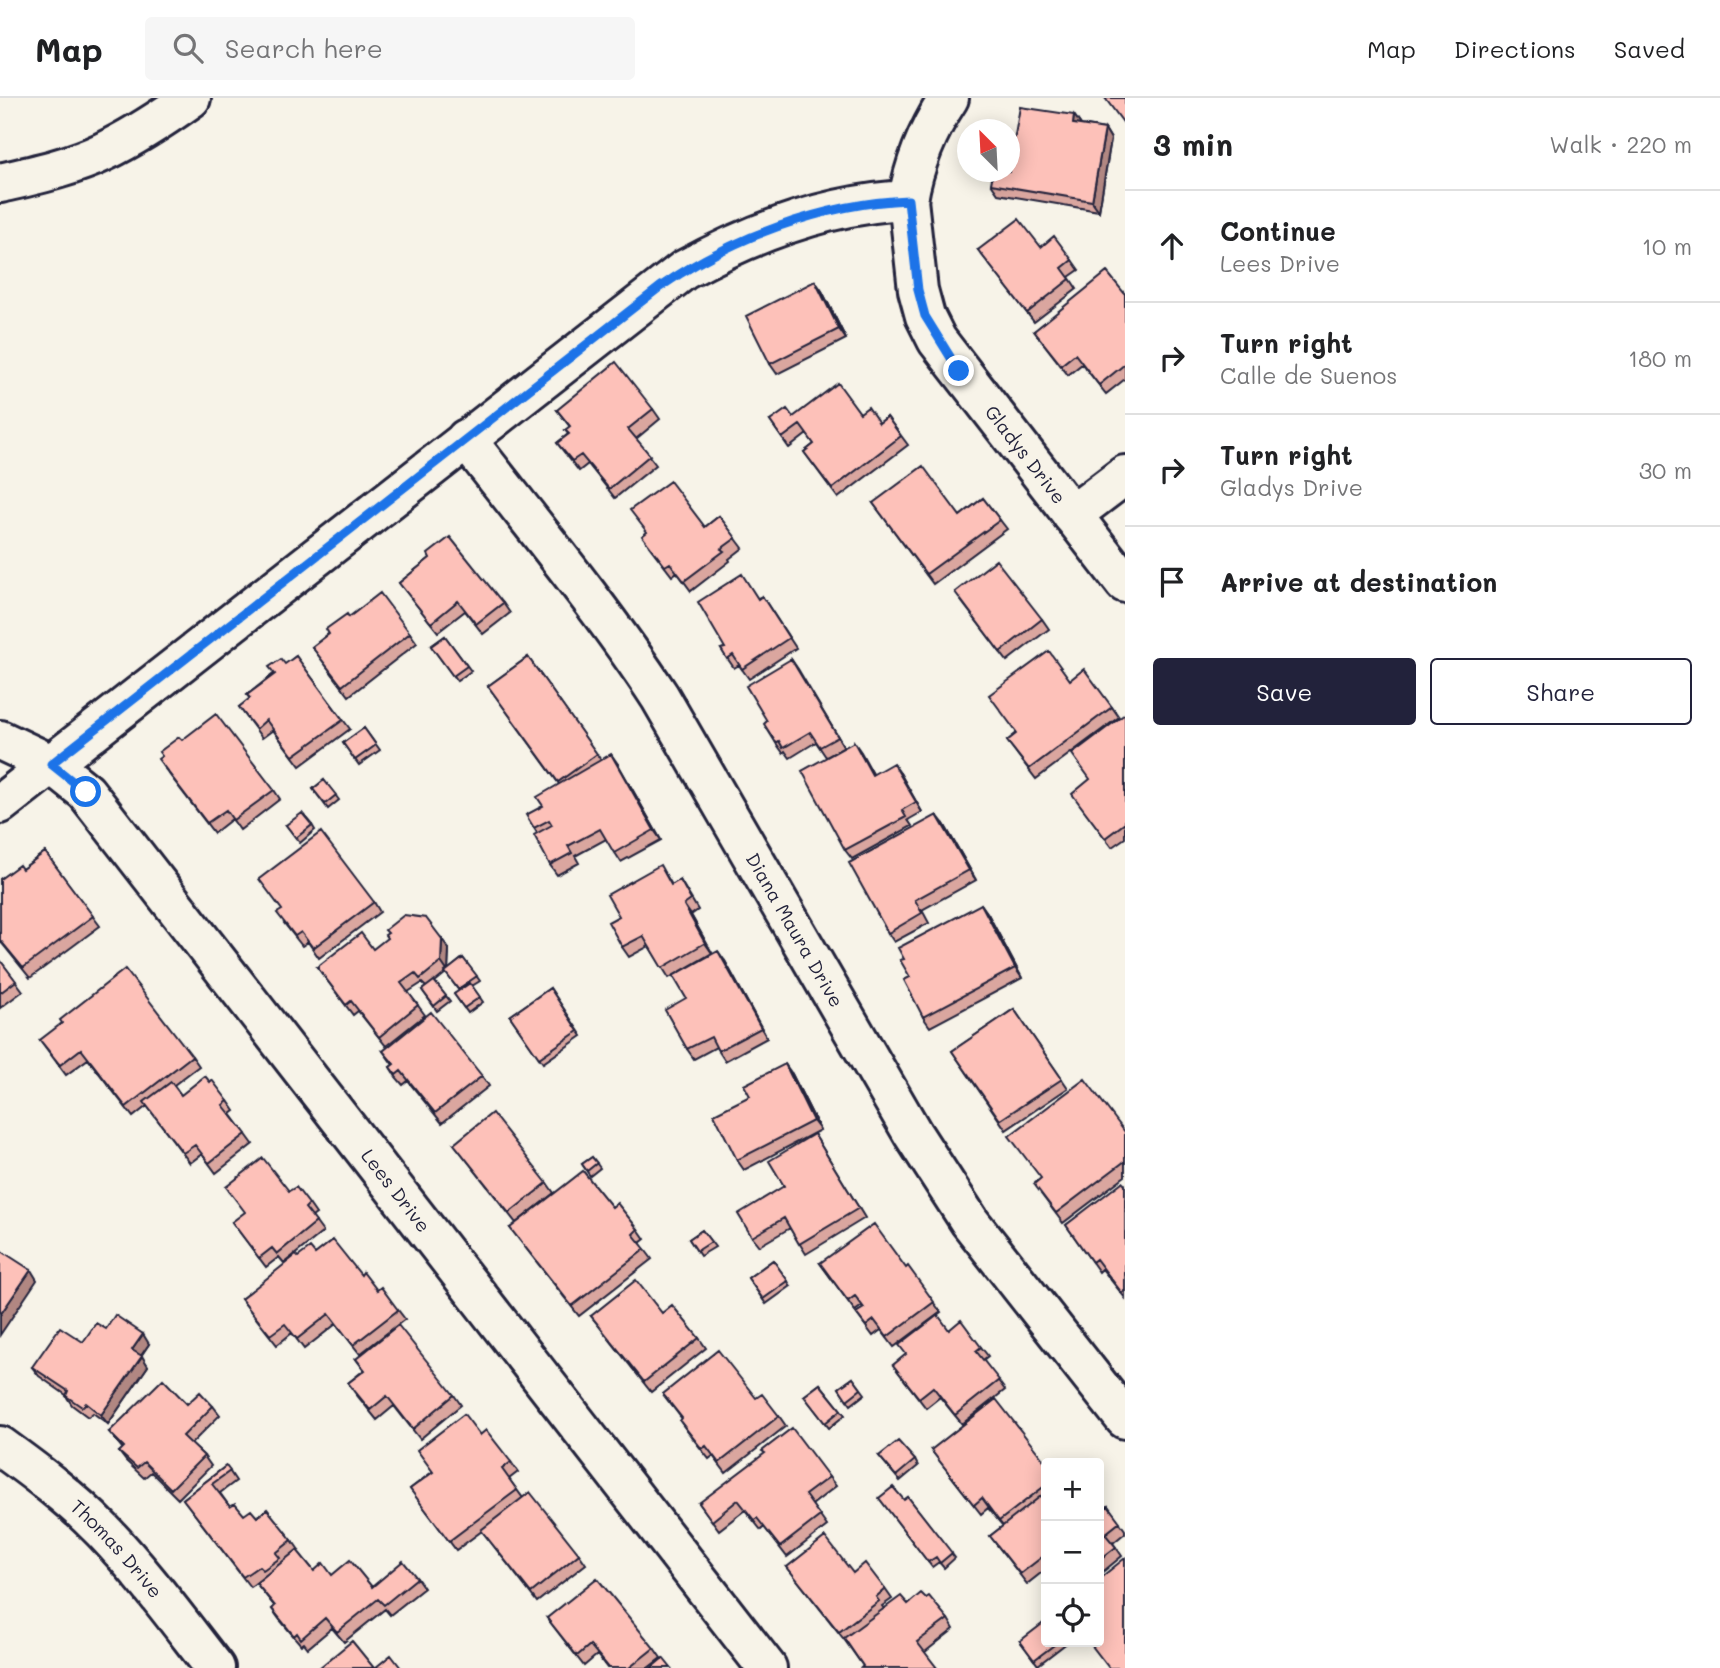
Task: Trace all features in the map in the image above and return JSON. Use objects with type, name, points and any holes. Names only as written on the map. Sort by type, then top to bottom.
[{"type":"street","points":[[0,183],[44,173],[102,153],[191,98]]},
{"type":"street","name":"Gladys Drive","points":[[949,98],[926,137],[912,178],[908,200],[916,281],[925,316],[959,371],[1125,583]]},
{"type":"street","points":[[0,804],[660,287],[710,256],[796,221],[867,204],[908,200]]},
{"type":"street","name":"Diana Maura Drive","points":[[466,439],[586,592],[660,697],[906,1122],[958,1205],[1125,1419]]},
{"type":"street","points":[[1072,515],[1125,475]]},
{"type":"street","name":"Lees Drive","points":[[0,740],[51,764],[86,792],[767,1668]]},
{"type":"street","name":"Thomas Drive","points":[[0,1446],[45,1479],[102,1530],[141,1573],[215,1668]]},
{"type":"building","points":[[1105,98],[1125,98],[1125,125]]},
{"type":"building","points":[[1020,107],[1074,115],[1073,124],[1105,129],[1092,201],[991,184],[1020,182],[1020,119],[1018,119]]},
{"type":"building","points":[[1019,219],[1041,247],[1054,236],[1072,260],[1062,268],[1070,279],[1027,313],[978,250]]},
{"type":"building","points":[[1107,272],[1125,294],[1125,364],[1099,385],[1075,354],[1061,365],[1034,331]]},
{"type":"building","points":[[815,281],[839,329],[770,364],[746,316]]},
{"type":"building","points":[[616,362],[653,409],[628,429],[650,455],[609,489],[581,455],[572,461],[557,443],[569,434],[565,430],[570,426],[557,410]]},
{"type":"building","points":[[838,383],[860,413],[868,407],[879,423],[887,417],[901,436],[832,489],[804,452],[814,444],[800,425],[782,438],[770,421],[787,409],[793,417]]},
{"type":"building","points":[[923,466],[960,516],[983,498],[1000,520],[926,574],[873,503]]},
{"type":"building","points":[[670,481],[705,527],[719,516],[736,538],[721,549],[724,551],[684,581],[670,563],[665,566],[642,536],[647,532],[630,510]]},
{"type":"building","points":[[450,537],[503,603],[476,624],[458,601],[431,623],[399,583],[430,558],[428,554]]},
{"type":"building","points":[[996,560],[1042,619],[1000,652],[955,592]]},
{"type":"building","points":[[742,574],[758,599],[762,596],[789,638],[742,669],[733,655],[727,659],[721,649],[725,648],[698,602]]},
{"type":"building","points":[[380,593],[410,633],[342,686],[312,647],[329,634],[326,629],[347,614],[349,617]]},
{"type":"building","points":[[445,636],[467,666],[453,676],[431,646]]},
{"type":"building","points":[[1049,651],[1070,680],[1084,669],[1112,707],[1029,769],[1007,741],[1017,733],[989,695]]},
{"type":"building","points":[[296,656],[343,720],[293,756],[266,720],[256,729],[239,707],[250,698],[247,695],[275,674],[269,667],[281,659],[285,664]]},
{"type":"building","points":[[528,657],[597,754],[558,782],[488,686]]},
{"type":"building","points":[[791,659],[838,737],[820,747],[810,732],[783,748],[779,741],[776,743],[764,724],[767,721],[746,686]]},
{"type":"building","points":[[216,714],[274,790],[233,820],[226,810],[207,823],[158,759],[162,756],[159,752],[179,737],[182,740]]},
{"type":"building","points":[[1125,714],[1125,823],[1105,838],[1072,794],[1090,779],[1072,754]]},
{"type":"building","points":[[364,728],[376,745],[355,760],[343,743]]},
{"type":"building","points":[[854,742],[872,775],[893,763],[916,802],[902,810],[906,817],[845,850],[802,771]]},
{"type":"building","points":[[611,754],[654,830],[614,853],[600,829],[568,846],[572,853],[550,865],[534,835],[552,825],[549,820],[534,828],[526,815],[543,806],[537,797]]},
{"type":"building","points":[[324,780],[336,795],[325,804],[313,789]]},
{"type":"building","points":[[302,813],[312,825],[296,838],[286,825]]},
{"type":"building","points":[[937,815],[969,870],[915,900],[922,913],[888,933],[849,863]]},
{"type":"building","points":[[321,832],[374,902],[313,948],[301,932],[295,936],[277,913],[282,910],[259,879]]},
{"type":"building","points":[[45,852],[93,916],[23,968],[0,940],[0,879],[19,865],[22,869]]},
{"type":"building","points":[[660,865],[671,885],[680,880],[691,900],[684,905],[705,943],[662,968],[643,936],[622,947],[608,922],[619,916],[607,895]]},
{"type":"building","points":[[981,904],[1015,968],[923,1017],[904,980],[910,977],[900,960],[904,959],[898,948]]},
{"type":"building","points":[[404,915],[426,918],[442,939],[441,962],[420,979],[415,973],[401,983],[418,1005],[379,1037],[351,1001],[346,1005],[317,967],[361,933],[373,949],[387,938],[385,935],[388,933],[385,930]]},
{"type":"building","points":[[718,951],[761,1028],[718,1051],[711,1037],[687,1049],[665,1010],[686,998],[673,976]]},
{"type":"building","points":[[463,958],[477,976],[458,989],[445,972]]},
{"type":"building","points":[[0,960],[16,981],[0,993]]},
{"type":"building","points":[[125,969],[192,1056],[126,1107],[81,1049],[60,1065],[40,1040],[62,1023],[60,1020]]},
{"type":"building","points":[[434,981],[446,996],[434,1006],[422,990]]},
{"type":"building","points":[[470,983],[480,997],[464,1008],[454,994]]},
{"type":"building","points":[[550,988],[578,1031],[539,1058],[510,1016]]},
{"type":"building","points":[[1014,1009],[1062,1079],[1000,1120],[952,1051]]},
{"type":"building","points":[[431,1012],[482,1076],[435,1113],[401,1071],[396,1075],[390,1067],[394,1064],[383,1051]]},
{"type":"building","points":[[785,1064],[813,1121],[737,1160],[714,1114],[750,1096],[744,1085]]},
{"type":"building","points":[[205,1076],[210,1082],[212,1080],[228,1101],[223,1105],[246,1134],[209,1163],[195,1145],[183,1153],[144,1102],[171,1082],[181,1095]]},
{"type":"building","points":[[1085,1079],[1125,1132],[1125,1161],[1056,1213],[1034,1184],[1041,1178],[1009,1136]]},
{"type":"building","points":[[492,1113],[547,1183],[509,1213],[454,1144]]},
{"type":"building","points":[[814,1134],[859,1208],[799,1244],[784,1218],[752,1237],[738,1214],[784,1186],[769,1161]]},
{"type":"building","points":[[592,1157],[597,1163],[587,1171],[582,1164]]},
{"type":"building","points":[[263,1158],[289,1191],[296,1187],[309,1204],[305,1208],[316,1222],[277,1254],[272,1248],[259,1258],[232,1222],[245,1212],[226,1187]]},
{"type":"building","points":[[583,1171],[612,1207],[617,1203],[638,1229],[633,1234],[645,1249],[572,1306],[510,1228]]},
{"type":"building","points":[[1122,1182],[1125,1185],[1125,1290],[1122,1293],[1096,1259],[1092,1262],[1066,1225]]},
{"type":"building","points":[[874,1224],[934,1302],[887,1337],[874,1320],[866,1326],[856,1313],[864,1308],[855,1296],[848,1301],[820,1263]]},
{"type":"building","points":[[702,1230],[711,1242],[697,1251],[689,1239]]},
{"type":"building","points":[[333,1240],[361,1275],[363,1272],[377,1290],[381,1287],[398,1310],[353,1345],[329,1314],[297,1339],[285,1324],[270,1335],[241,1299],[296,1255],[298,1257],[310,1248],[315,1254]]},
{"type":"building","points":[[0,1250],[31,1270],[0,1315]]},
{"type":"building","points":[[773,1260],[788,1281],[763,1299],[748,1278]]},
{"type":"building","points":[[636,1280],[662,1313],[672,1305],[699,1338],[644,1382],[591,1316]]},
{"type":"building","points":[[115,1315],[143,1334],[132,1350],[142,1356],[101,1415],[86,1403],[82,1407],[66,1396],[68,1391],[32,1367],[60,1327],[83,1342],[96,1323],[106,1329]]},
{"type":"building","points":[[938,1315],[949,1330],[961,1320],[981,1347],[976,1351],[999,1380],[955,1415],[933,1387],[919,1398],[893,1365],[906,1354],[899,1345]]},
{"type":"building","points":[[398,1325],[454,1395],[413,1429],[387,1396],[370,1410],[348,1383],[365,1370],[356,1359]]},
{"type":"building","points":[[718,1350],[756,1398],[762,1394],[779,1416],[719,1463],[706,1446],[702,1449],[663,1394]]},
{"type":"building","points":[[853,1378],[861,1389],[847,1400],[839,1388]]},
{"type":"building","points":[[163,1379],[187,1404],[200,1392],[213,1406],[183,1436],[204,1456],[171,1489],[144,1462],[137,1468],[119,1452],[124,1447],[109,1432]]},
{"type":"building","points":[[820,1384],[841,1410],[825,1423],[804,1396]]},
{"type":"building","points":[[996,1399],[1042,1458],[1041,1489],[999,1521],[982,1498],[974,1505],[931,1450]]},
{"type":"building","points":[[464,1414],[480,1435],[486,1430],[511,1462],[502,1469],[517,1490],[449,1541],[410,1489],[433,1472],[417,1450]]},
{"type":"building","points":[[792,1428],[829,1477],[805,1495],[820,1516],[780,1547],[757,1518],[754,1520],[738,1500],[712,1521],[699,1503],[765,1453],[762,1451]]},
{"type":"building","points":[[898,1441],[915,1460],[896,1476],[879,1456]]},
{"type":"building","points":[[226,1466],[230,1471],[212,1484],[230,1507],[235,1504],[244,1515],[251,1510],[257,1517],[267,1509],[292,1540],[276,1553],[280,1558],[263,1570],[259,1566],[243,1577],[183,1499]]},
{"type":"building","points":[[893,1487],[904,1500],[908,1497],[952,1553],[940,1563],[936,1557],[928,1562],[879,1498]]},
{"type":"building","points":[[530,1492],[579,1554],[531,1593],[481,1530]]},
{"type":"building","points":[[1041,1496],[1041,1558],[1020,1574],[990,1536]]},
{"type":"building","points":[[1108,1506],[1120,1522],[1105,1534],[1116,1547],[1104,1556],[1104,1509]]},
{"type":"building","points":[[825,1537],[853,1573],[865,1563],[885,1589],[876,1597],[879,1601],[839,1632],[787,1567]]},
{"type":"building","points":[[297,1550],[314,1571],[323,1563],[332,1575],[350,1560],[372,1587],[403,1561],[417,1578],[384,1605],[378,1599],[337,1632],[325,1618],[301,1639],[297,1633],[294,1636],[272,1609],[275,1606],[256,1583]]},
{"type":"building","points":[[1125,1558],[1125,1668],[1109,1668],[1093,1647],[1104,1647],[1104,1575]]},
{"type":"building","points":[[597,1578],[654,1648],[629,1668],[609,1668],[590,1645],[577,1656],[547,1618]]},
{"type":"building","points":[[921,1593],[926,1598],[929,1596],[948,1619],[917,1642],[937,1668],[861,1668],[863,1666],[844,1638],[901,1596],[908,1604]]},
{"type":"building","points":[[1041,1625],[1041,1647],[1051,1647],[1034,1660],[1020,1641]]},
{"type":"building","points":[[352,1641],[374,1668],[319,1668]]},
{"type":"building","points":[[391,1655],[401,1668],[375,1668]]},
{"type":"building","points":[[663,1658],[671,1668],[651,1668]]},
{"type":"route","points":[[86,792],[51,764],[660,287],[710,256],[796,221],[867,204],[908,200],[918,290],[925,316],[937,340],[959,371]]}]
